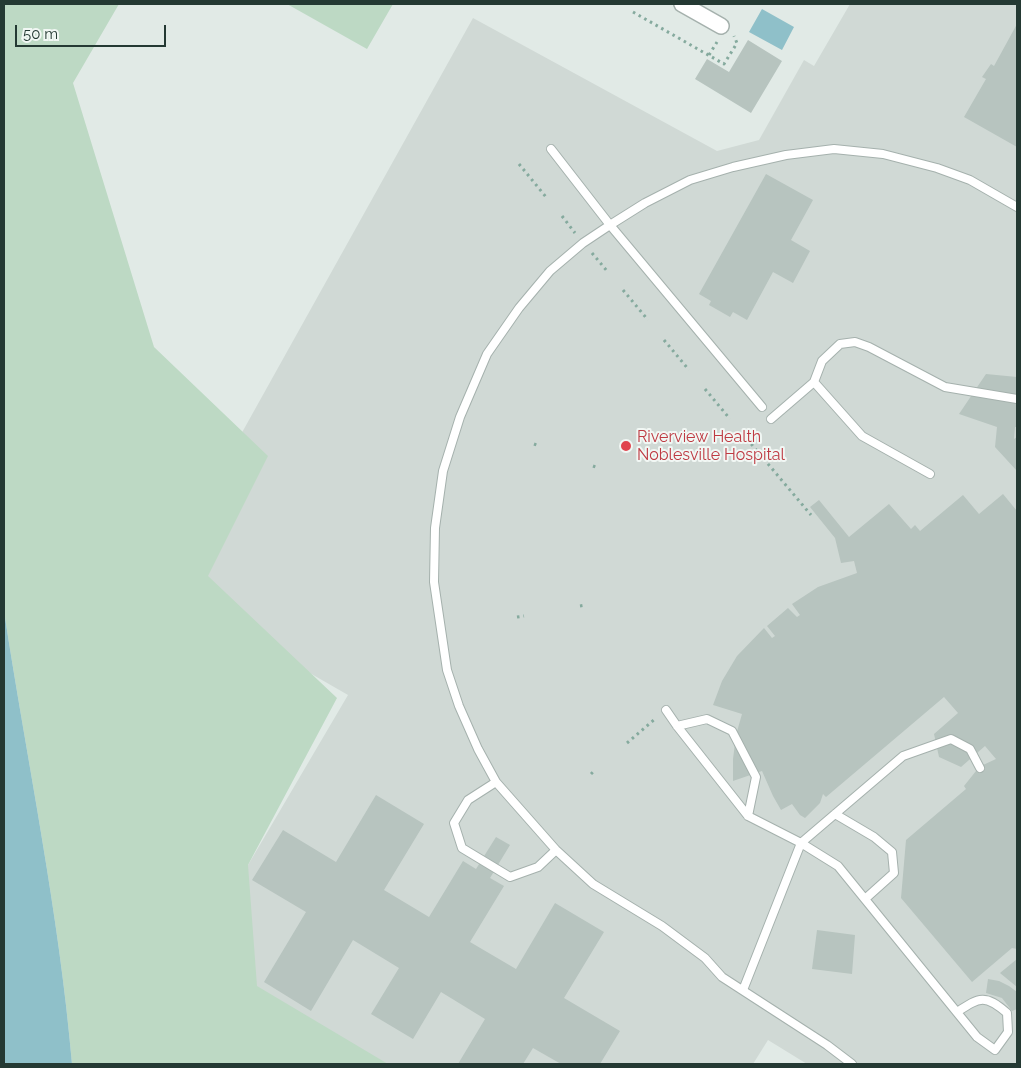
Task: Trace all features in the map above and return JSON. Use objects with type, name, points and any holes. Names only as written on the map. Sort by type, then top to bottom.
[{"type":"street","points":[[682,4],[726,28]]},
{"type":"lane","points":[[551,149],[610,225],[762,407]]},
{"type":"lane","points":[[852,1064],[827,1044],[722,977],[705,958],[662,926],[593,884],[556,850],[496,782],[478,750],[459,706],[447,670],[434,582],[435,528],[443,471],[460,417],[487,354],[519,308],[550,271],[583,243],[610,225],[645,203],[690,180],[733,167],[786,155],[834,149],[883,154],[937,168],[970,180],[1017,207]]},
{"type":"lane","points":[[771,419],[814,382],[822,361],[840,344],[855,342],[869,347],[945,387],[1017,399]]},
{"type":"lane","points":[[814,382],[862,436],[930,474]]},
{"type":"lane","points":[[666,710],[748,816],[801,843],[838,866],[977,1037],[995,1050],[1008,1032],[1007,1013],[992,1000],[976,1000],[958,1012]]},
{"type":"lane","points":[[677,726],[708,719],[732,731],[756,777],[748,816]]},
{"type":"lane","points":[[743,990],[801,843],[903,756],[951,739],[970,749],[980,768]]},
{"type":"lane","points":[[496,782],[468,800],[454,823],[462,848],[510,877],[538,867],[556,850]]},
{"type":"lane","points":[[835,814],[874,837],[892,852],[894,873],[865,899]]},
{"type":"path","points":[[633,12],[724,64],[737,44],[726,28]]},
{"type":"path","points":[[519,164],[546,197]]},
{"type":"path","points":[[562,216],[576,235]]},
{"type":"path","points":[[592,253],[607,271]]},
{"type":"path","points":[[623,290],[648,320]]},
{"type":"path","points":[[664,340],[689,370]]},
{"type":"path","points":[[705,390],[730,419]]},
{"type":"path","points":[[747,439],[811,515]]},
{"type":"path","points":[[534,444],[538,446]]},
{"type":"path","points":[[593,466],[598,468]]},
{"type":"path","points":[[580,606],[586,605]]},
{"type":"path","points":[[517,617],[524,616]]},
{"type":"path","points":[[627,743],[655,719]]},
{"type":"path","points":[[591,774],[595,770]]},
{"type":"shaded area","name":"Riverview Health Noblesville Hospital","points":[[850,4],[1017,4],[1017,1064],[807,1064],[768,1040],[753,1064],[366,1064],[191,962],[348,695],[157,585],[473,18],[717,151],[759,140],[804,60],[814,66]]},
{"type":"green space","points":[[4,4],[119,4],[73,83],[154,347],[268,456],[208,576],[337,698],[248,865],[257,986],[388,1064],[72,1064],[51,894],[4,611]]},
{"type":"green space","points":[[287,4],[393,4],[367,49]]},
{"type":"water","points":[[762,9],[794,27],[782,50],[749,32]]},
{"type":"water","points":[[4,611],[51,894],[72,1064],[4,1064]]},
{"type":"building","points":[[1017,24],[1017,147],[964,117],[986,79],[982,77],[991,64],[994,66]]},
{"type":"building","points":[[748,40],[782,61],[751,113],[695,79],[707,59],[729,72]]},
{"type":"building","points":[[766,174],[813,200],[791,240],[810,251],[793,283],[773,272],[747,320],[733,312],[730,317],[709,305],[711,301],[699,294]]},
{"type":"building","points":[[986,374],[1017,377],[1017,427],[1015,427],[1014,439],[1017,437],[1017,471],[995,447],[997,427],[959,414]]},
{"type":"building","points":[[1003,494],[1017,511],[1017,949],[1012,948],[972,982],[901,898],[906,840],[966,789],[964,786],[976,771],[983,765],[996,759],[985,746],[961,767],[939,757],[934,734],[958,713],[944,697],[826,797],[823,794],[820,803],[805,818],[800,815],[792,804],[781,810],[762,771],[733,781],[736,735],[742,714],[713,705],[722,681],[737,656],[764,628],[772,638],[775,636],[767,626],[788,608],[797,617],[800,615],[792,604],[818,587],[857,573],[854,561],[841,563],[835,538],[810,507],[819,500],[849,537],[889,504],[911,529],[915,525],[920,531],[963,495],[979,514]]},
{"type":"building","points":[[376,795],[424,824],[384,890],[429,917],[463,861],[476,869],[496,837],[510,845],[490,878],[504,886],[470,942],[516,969],[555,903],[604,932],[564,998],[620,1031],[600,1064],[561,1064],[533,1048],[523,1064],[458,1064],[485,1019],[441,992],[413,1039],[371,1014],[399,968],[353,940],[311,1011],[264,982],[306,912],[252,880],[283,830],[336,862]]},
{"type":"building","points":[[817,930],[855,935],[852,974],[812,969]]},
{"type":"building","points":[[1017,959],[1017,987],[1000,973]]},
{"type":"building","points":[[988,979],[999,981],[1017,992],[1017,1009],[1012,1011],[1002,998],[986,993]]},
{"type":"place","name":"Riverview Health Noblesville Hospital","points":[[626,446]]}]
